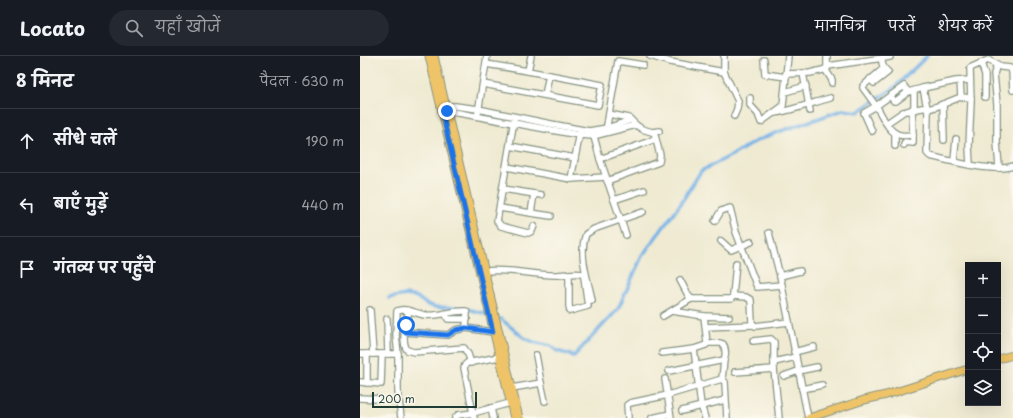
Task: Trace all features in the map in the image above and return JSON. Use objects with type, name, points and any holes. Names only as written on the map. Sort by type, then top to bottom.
[{"type":"main road","points":[[429,56],[444,109],[519,418]]},
{"type":"main road","points":[[434,56],[444,109],[493,332],[514,418]]},
{"type":"main road","points":[[1001,358],[1013,355]]},
{"type":"main road","points":[[809,418],[965,370]]},
{"type":"street","points":[[478,117],[487,56]]},
{"type":"street","points":[[528,71],[531,56]]},
{"type":"street","points":[[650,56],[670,62],[724,72]]},
{"type":"street","points":[[724,56],[724,72],[738,101],[734,116]]},
{"type":"street","points":[[750,98],[750,105],[758,114],[761,122],[783,106],[788,56]]},
{"type":"street","points":[[827,56],[826,68],[832,84]]},
{"type":"street","points":[[764,60],[765,74],[786,75],[810,73],[858,59],[891,56]]},
{"type":"street","points":[[883,57],[882,62],[884,68],[870,79],[863,86],[863,88],[895,133],[900,135],[912,135]]},
{"type":"street","points":[[970,165],[970,68],[988,60],[1010,68],[1013,76],[1013,90]]},
{"type":"street","points":[[607,131],[618,61],[643,65]]},
{"type":"street","points":[[981,63],[984,75],[985,97]]},
{"type":"street","points":[[483,84],[598,105],[602,85],[486,64]]},
{"type":"street","points":[[997,64],[994,74],[997,104],[997,142],[999,167]]},
{"type":"street","points":[[803,73],[810,110]]},
{"type":"street","points":[[546,95],[549,75]]},
{"type":"street","points":[[911,92],[960,80],[970,80]]},
{"type":"street","points":[[960,80],[961,97]]},
{"type":"street","points":[[785,92],[806,86]]},
{"type":"street","points":[[872,131],[864,113],[874,104],[890,96],[904,86],[911,92]]},
{"type":"street","points":[[923,88],[927,108],[927,153],[930,156],[970,165],[999,167],[1013,166]]},
{"type":"street","points":[[904,145],[905,142],[913,142],[909,110],[911,92]]},
{"type":"street","points":[[887,123],[909,110],[943,104],[961,97],[971,98]]},
{"type":"street","points":[[773,114],[786,112],[809,103],[830,98]]},
{"type":"street","points":[[943,104],[944,140]]},
{"type":"street","points":[[444,109],[455,106],[478,109],[514,120]]},
{"type":"street","points":[[444,109],[478,117],[514,120],[593,134],[636,125]]},
{"type":"street","points":[[507,167],[571,179],[607,179],[659,162],[660,155],[656,132],[642,129],[626,117],[609,114]]},
{"type":"street","points":[[514,120],[497,221],[501,226],[529,232],[532,231],[534,226]]},
{"type":"street","points":[[607,131],[631,120]]},
{"type":"street","points":[[571,179],[580,132]]},
{"type":"street","points":[[895,133],[895,146]]},
{"type":"street","points":[[593,134],[626,235]]},
{"type":"street","points":[[600,159],[656,139]]},
{"type":"street","points":[[954,161],[956,140]]},
{"type":"street","points":[[510,146],[575,158]]},
{"type":"street","points":[[503,189],[541,195]]},
{"type":"street","points":[[614,200],[644,190]]},
{"type":"street","points":[[531,212],[534,194]]},
{"type":"street","points":[[500,208],[550,216]]},
{"type":"street","points":[[715,221],[721,211],[730,208],[741,247],[757,287],[782,285]]},
{"type":"street","points":[[592,300],[583,255],[584,239],[588,232],[643,212]]},
{"type":"street","points":[[769,233],[782,285],[798,371],[809,418]]},
{"type":"street","points":[[721,241],[731,250],[751,242]]},
{"type":"street","points":[[733,296],[736,263]]},
{"type":"street","points":[[484,271],[501,269],[554,275],[569,274],[583,274],[588,306],[570,311],[569,274]]},
{"type":"street","points":[[780,276],[800,271]]},
{"type":"street","points":[[680,280],[690,299],[687,314]]},
{"type":"street","points":[[663,316],[690,299],[727,300],[731,299],[733,296],[746,297],[750,300],[753,326]]},
{"type":"street","points":[[367,383],[370,354],[370,310]]},
{"type":"street","points":[[401,418],[398,392],[398,354],[396,335],[397,311],[409,311],[430,315],[445,313],[448,320],[456,318],[467,319],[466,328]]},
{"type":"street","points":[[409,311],[405,332],[405,347],[409,352],[464,348],[471,362]]},
{"type":"street","points":[[672,311],[704,316],[729,317]]},
{"type":"street","points":[[662,353],[703,347],[706,345],[706,327],[704,316]]},
{"type":"street","points":[[360,382],[381,384],[388,319]]},
{"type":"street","points":[[706,327],[768,326],[789,322]]},
{"type":"street","points":[[405,332],[448,335],[456,330],[466,328],[493,332]]},
{"type":"street","points":[[753,341],[773,340],[774,342],[774,366],[779,418]]},
{"type":"street","points":[[706,343],[720,343],[725,347],[722,379],[725,382],[727,418]]},
{"type":"street","points":[[735,372],[774,366],[795,354],[814,347]]},
{"type":"street","points":[[694,348],[701,405],[705,418]]},
{"type":"street","points":[[360,354],[398,354]]},
{"type":"street","points":[[536,356],[545,401]]},
{"type":"street","points":[[473,415],[464,365],[471,362],[499,357]]},
{"type":"street","points":[[670,371],[724,360]]},
{"type":"street","points":[[784,376],[817,366]]},
{"type":"street","points":[[652,418],[671,416],[665,379]]},
{"type":"street","points":[[628,418],[628,404],[668,395],[722,379]]},
{"type":"street","points":[[512,388],[541,383]]},
{"type":"street","points":[[802,390],[822,385]]},
{"type":"street","points":[[360,398],[378,399]]},
{"type":"street","points":[[682,411],[725,400]]},
{"type":"street","points":[[455,418],[458,415],[473,415],[510,403]]},
{"type":"street","points":[[491,408],[493,418]]},
{"type":"waterway","points":[[497,318],[501,319],[523,337],[533,342],[551,346],[557,351],[574,356],[618,309],[642,256],[679,206],[701,171],[756,141],[778,132],[843,110],[858,112],[894,88],[927,56]]},
{"type":"waterway","points":[[389,298],[406,295],[417,297],[426,304],[435,307],[463,308],[487,314]]},
{"type":"route","points":[[406,325],[405,332],[448,335],[458,329],[466,328],[493,332],[442,112],[447,111]]}]
